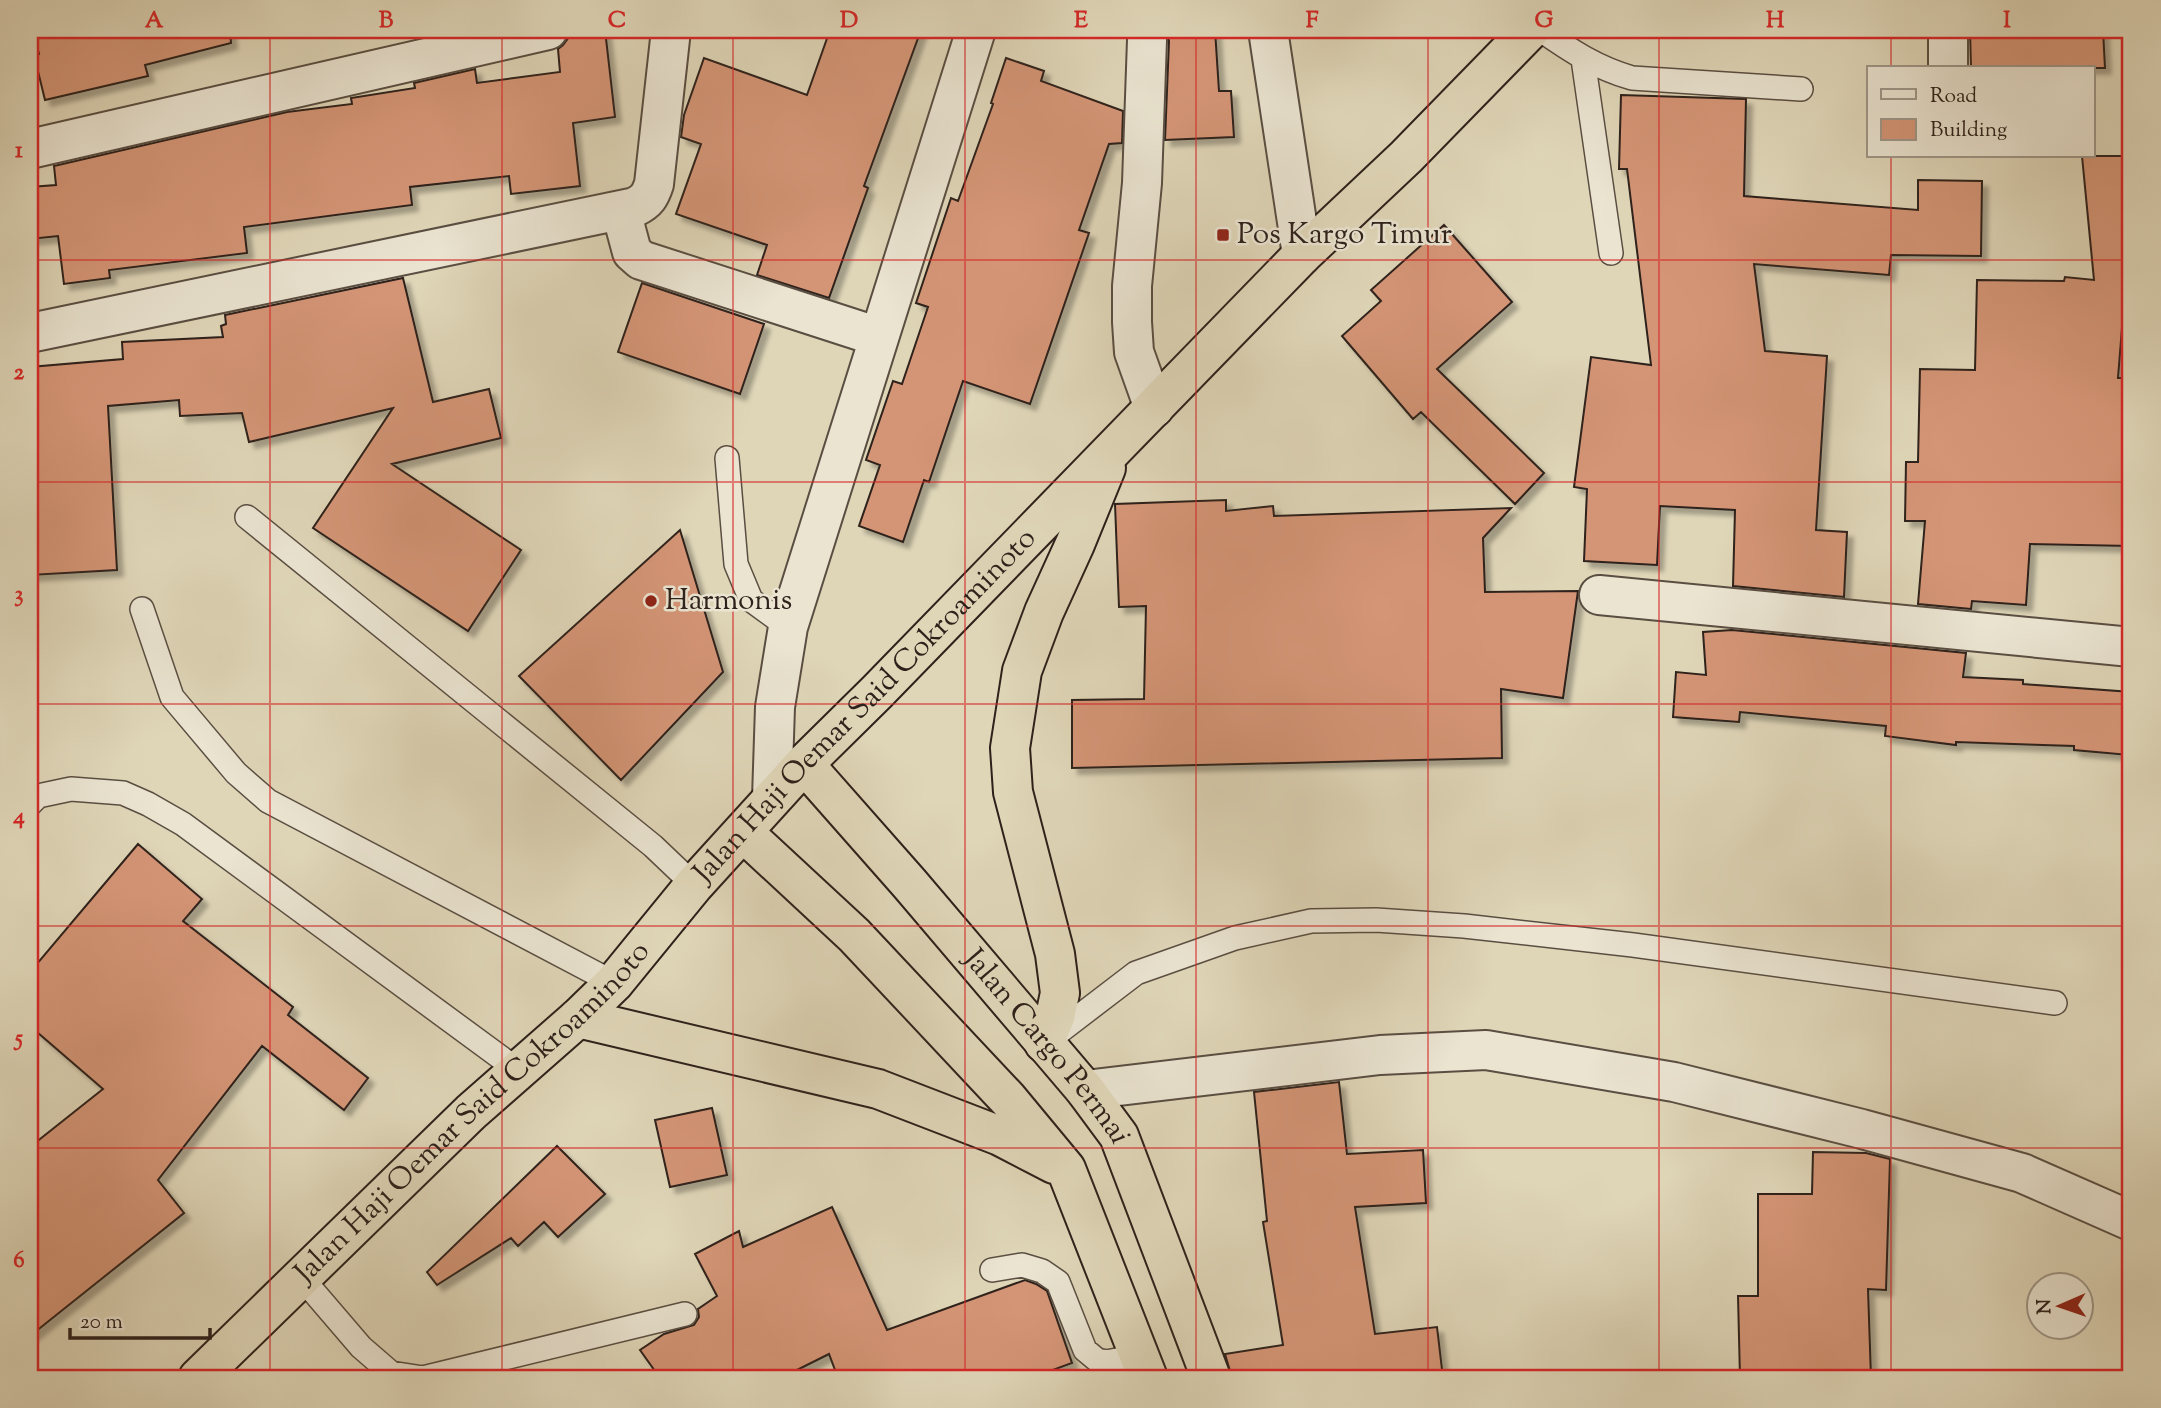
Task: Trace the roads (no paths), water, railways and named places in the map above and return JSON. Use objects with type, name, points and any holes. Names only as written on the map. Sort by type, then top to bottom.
[{"type":"highway","name":"Jalan Haji Oemar Said Cokroaminoto","points":[[198,1378],[471,1112],[579,1018],[614,983],[694,885],[804,764],[1303,255],[1406,158],[1513,37]]},
{"type":"highway","points":[[1044,1043],[1055,1017],[1059,993],[1055,954],[1013,792],[1010,748],[1022,671],[1044,612],[1076,544],[1113,450]]},
{"type":"highway","name":"Jalan Cargo Permai","points":[[804,764],[909,883],[1084,1090],[1119,1136],[1211,1378]]},
{"type":"highway","name":"Jalan Cargo Permai","points":[[743,832],[854,935],[1008,1099],[1066,1169],[1144,1367]]},
{"type":"highway","points":[[579,1018],[878,1089],[1000,1136],[1066,1169]]},
{"type":"street","points":[[30,149],[548,30]]},
{"type":"street","points":[[30,333],[621,211],[645,202],[654,184],[671,30]]},
{"type":"street","points":[[772,798],[775,707],[788,627],[976,30]]},
{"type":"street","points":[[1268,30],[1303,255]]},
{"type":"street","points":[[1948,30],[1948,66]]},
{"type":"street","points":[[1147,40],[1142,183],[1132,286],[1132,321],[1134,352],[1154,408]]},
{"type":"street","points":[[621,211],[632,252],[641,260],[879,337]]},
{"type":"street","points":[[1599,595],[2131,647]]},
{"type":"street","points":[[1084,1090],[1380,1055],[1486,1050],[1674,1082],[1862,1129],[2022,1173],[2131,1222]]},
{"type":"lane","points":[[1541,30],[1583,59],[1607,71],[1632,78],[1801,89]]},
{"type":"lane","points":[[1583,59],[1611,253]]},
{"type":"lane","points":[[727,458],[736,564],[751,600],[788,627]]},
{"type":"lane","points":[[247,517],[653,846],[694,885]]},
{"type":"lane","points":[[142,609],[172,697],[236,773],[268,801],[614,983]]},
{"type":"lane","points":[[30,804],[38,796],[71,789],[123,793],[148,804],[183,824],[519,1071]]},
{"type":"lane","points":[[1044,1043],[1136,973],[1235,938],[1311,921],[1376,920],[1464,926],[2055,1003]]},
{"type":"lane","points":[[992,1270],[1022,1265],[1042,1271],[1058,1282],[1085,1350],[1097,1360],[1144,1367]]},
{"type":"lane","points":[[301,1278],[361,1347],[391,1373],[424,1378],[685,1314]]},
{"type":"place","name":"Pos Kargo Timur","points":[[1223,235]]},
{"type":"place","name":"Harmonis","points":[[651,601]]}]
